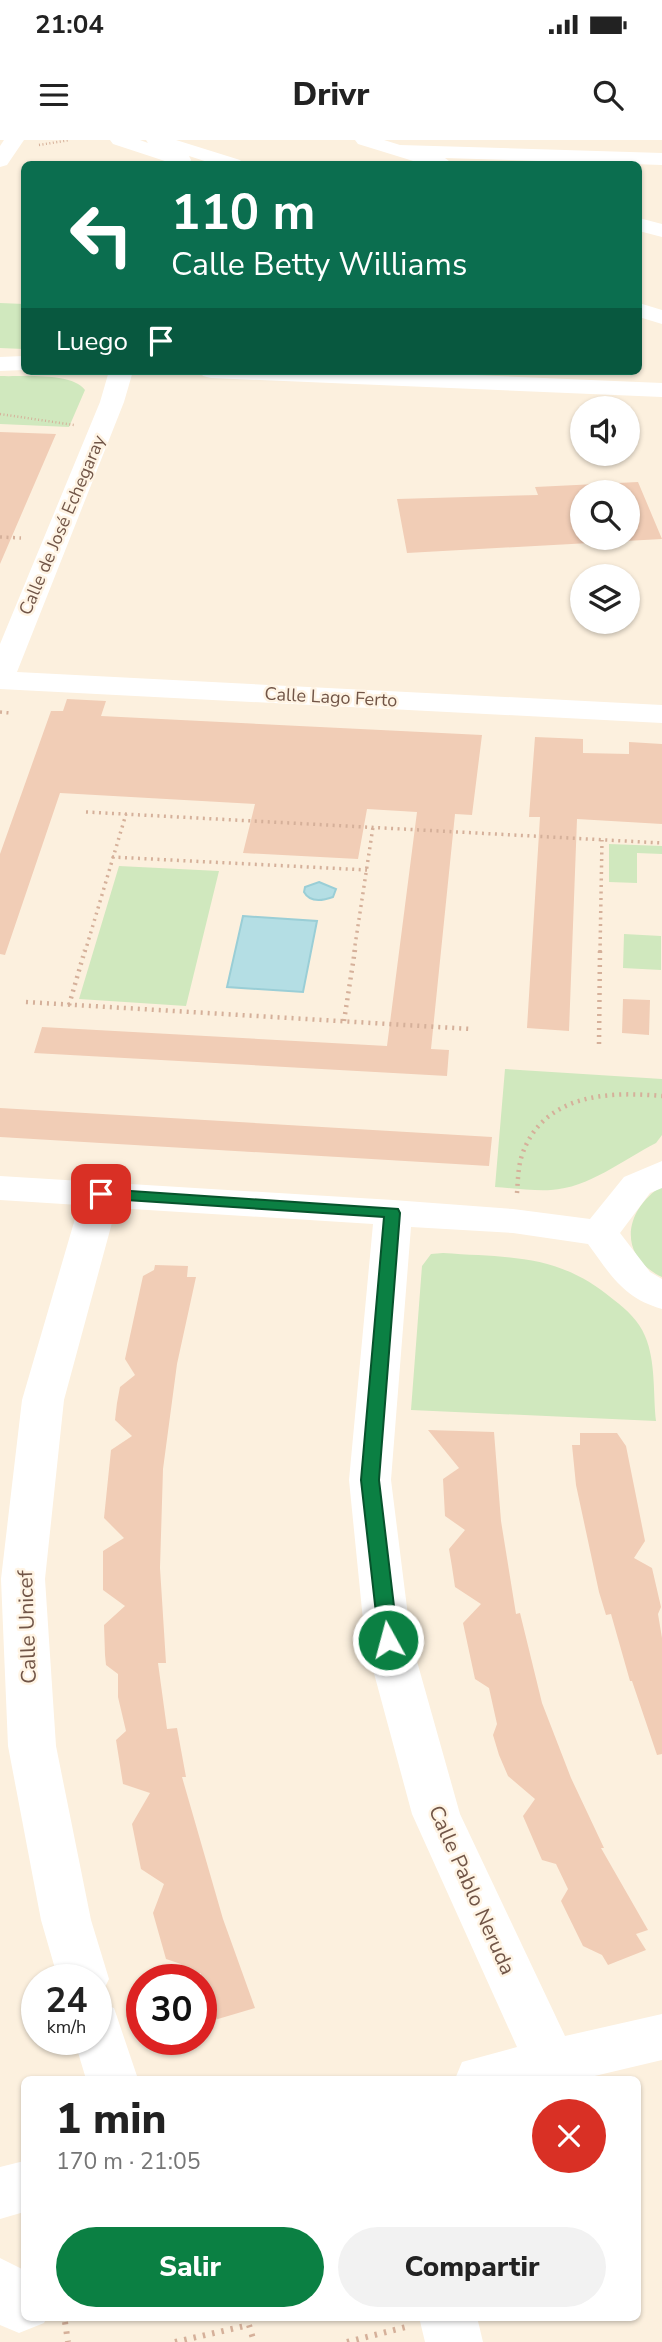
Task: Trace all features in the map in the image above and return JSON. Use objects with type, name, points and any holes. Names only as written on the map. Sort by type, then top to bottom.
[{"type":"street","points":[[0,161],[14,140]]},
{"type":"street","points":[[120,140],[186,161]]},
{"type":"street","points":[[156,140],[223,161]]},
{"type":"street","points":[[365,140],[433,161]]},
{"type":"street","points":[[398,151],[662,159]]},
{"type":"street","points":[[642,225],[662,231]]},
{"type":"street","points":[[642,296],[662,302]]},
{"type":"street","points":[[642,311],[662,317]]},
{"type":"street","name":"Calle de José Echegaray","points":[[0,679],[113,402],[119,375]]},
{"type":"street","points":[[307,375],[662,390]]},
{"type":"street","name":"Calle Lago Ferto","points":[[0,679],[662,714]]},
{"type":"street","points":[[600,1233],[637,1185],[662,1173]]},
{"type":"street","points":[[0,1188],[513,1221],[600,1233],[636,1281],[662,1296]]},
{"type":"street","name":"Calle Unicef","points":[[79,1964],[66,1920],[32,1746],[23,1579],[43,1400],[101,1194]]},
{"type":"street","name":"Calle Pablo Neruda","points":[[393,1213],[370,1480],[388,1640],[436,1814],[551,2063]]},
{"type":"street","points":[[494,2076],[662,2038]]},
{"type":"street","points":[[105,2055],[111,2076]]},
{"type":"street","points":[[0,2193],[21,2188]]},
{"type":"street","points":[[0,2285],[21,2305]]},
{"type":"street","points":[[449,2321],[454,2342]]},
{"type":"path","points":[[0,414],[78,425]]},
{"type":"path","points":[[0,537],[21,538]]},
{"type":"path","points":[[0,712],[9,713]]},
{"type":"path","points":[[86,812],[662,843]]},
{"type":"path","points":[[69,1005],[126,814]]},
{"type":"path","points":[[344,1021],[373,827]]},
{"type":"path","points":[[599,1044],[602,839]]},
{"type":"path","points":[[112,858],[367,870]]},
{"type":"path","points":[[26,1002],[471,1028]]},
{"type":"path","points":[[513,1221],[522,1153],[541,1120],[582,1098],[621,1093],[662,1096]]},
{"type":"path","points":[[65,2321],[68,2342]]},
{"type":"path","points":[[347,2342],[432,2321]]},
{"type":"path","points":[[175,2342],[249,2325],[254,2342]]},
{"type":"green space","points":[[0,303],[21,304],[21,349],[0,348]]},
{"type":"green space","points":[[0,376],[58,378],[79,384],[85,390],[69,427],[0,424]]},
{"type":"green space","points":[[609,844],[662,846],[662,854],[637,853],[637,883],[609,882]]},
{"type":"green space","points":[[119,866],[219,871],[186,1006],[79,999]]},
{"type":"green space","points":[[624,934],[661,936],[661,970],[623,968]]},
{"type":"green space","points":[[505,1069],[662,1079],[662,1135],[656,1143],[578,1184],[551,1190],[495,1187]]},
{"type":"green space","points":[[662,1186],[662,1277],[638,1257],[632,1245],[631,1233],[633,1220],[640,1207]]},
{"type":"green space","points":[[431,1254],[513,1258],[553,1266],[593,1285],[614,1300],[636,1321],[649,1346],[656,1421],[411,1410],[422,1266]]},
{"type":"water","points":[[319,882],[336,889],[333,897],[317,900],[307,896],[305,887]]},
{"type":"water","points":[[243,916],[317,921],[303,992],[227,987]]},
{"type":"building","points":[[0,432],[56,434],[0,564]]},
{"type":"building","points":[[570,485],[570,544],[407,553],[397,499],[538,495],[535,487]]},
{"type":"building","points":[[640,487],[662,539],[640,540]]},
{"type":"building","points":[[67,699],[106,701],[101,716],[482,735],[472,815],[455,814],[431,1049],[449,1050],[447,1076],[34,1053],[42,1027],[387,1046],[417,812],[367,809],[358,859],[243,853],[255,804],[60,793],[5,955],[0,954],[0,854],[51,711],[63,711]]},
{"type":"building","points":[[535,737],[583,739],[583,753],[629,754],[629,742],[662,744],[662,824],[577,819],[569,1031],[527,1028],[540,817],[529,817]]},
{"type":"building","points":[[623,999],[650,1000],[649,1035],[622,1033]]},
{"type":"building","points":[[0,1108],[492,1137],[489,1166],[0,1137]]},
{"type":"building","points":[[155,1265],[188,1266],[187,1277],[196,1277],[177,1364],[163,1469],[160,1568],[166,1663],[158,1663],[167,1729],[177,1728],[186,1777],[182,1777],[223,1919],[255,2008],[217,2019],[217,1964],[181,1964],[166,1959],[153,1913],[164,1884],[141,1869],[132,1824],[150,1793],[123,1784],[116,1740],[126,1731],[118,1697],[118,1674],[106,1665],[105,1655],[104,1625],[125,1606],[103,1590],[103,1551],[124,1538],[104,1518],[111,1450],[132,1436],[115,1420],[117,1403],[120,1387],[135,1375],[125,1359],[143,1276],[154,1270]]},
{"type":"building","points":[[428,1430],[494,1432],[501,1521],[516,1614],[520,1613],[542,1703],[571,1778],[604,1848],[601,1848],[648,1930],[636,1934],[646,1950],[608,1965],[602,1955],[583,1946],[561,1901],[568,1889],[556,1864],[542,1860],[523,1816],[535,1799],[508,1776],[499,1755],[493,1735],[497,1724],[489,1688],[475,1679],[463,1623],[481,1604],[455,1587],[449,1549],[465,1530],[445,1516],[443,1479],[459,1468]]},
{"type":"building","points":[[580,1433],[617,1433],[626,1446],[645,1541],[634,1558],[652,1568],[661,1607],[658,1614],[662,1638],[662,1754],[657,1755],[630,1681],[611,1614],[606,1615],[599,1592],[576,1485],[572,1445],[580,1445]]},
{"type":"route","points":[[101,1194],[393,1213],[370,1480],[388,1640]]}]
